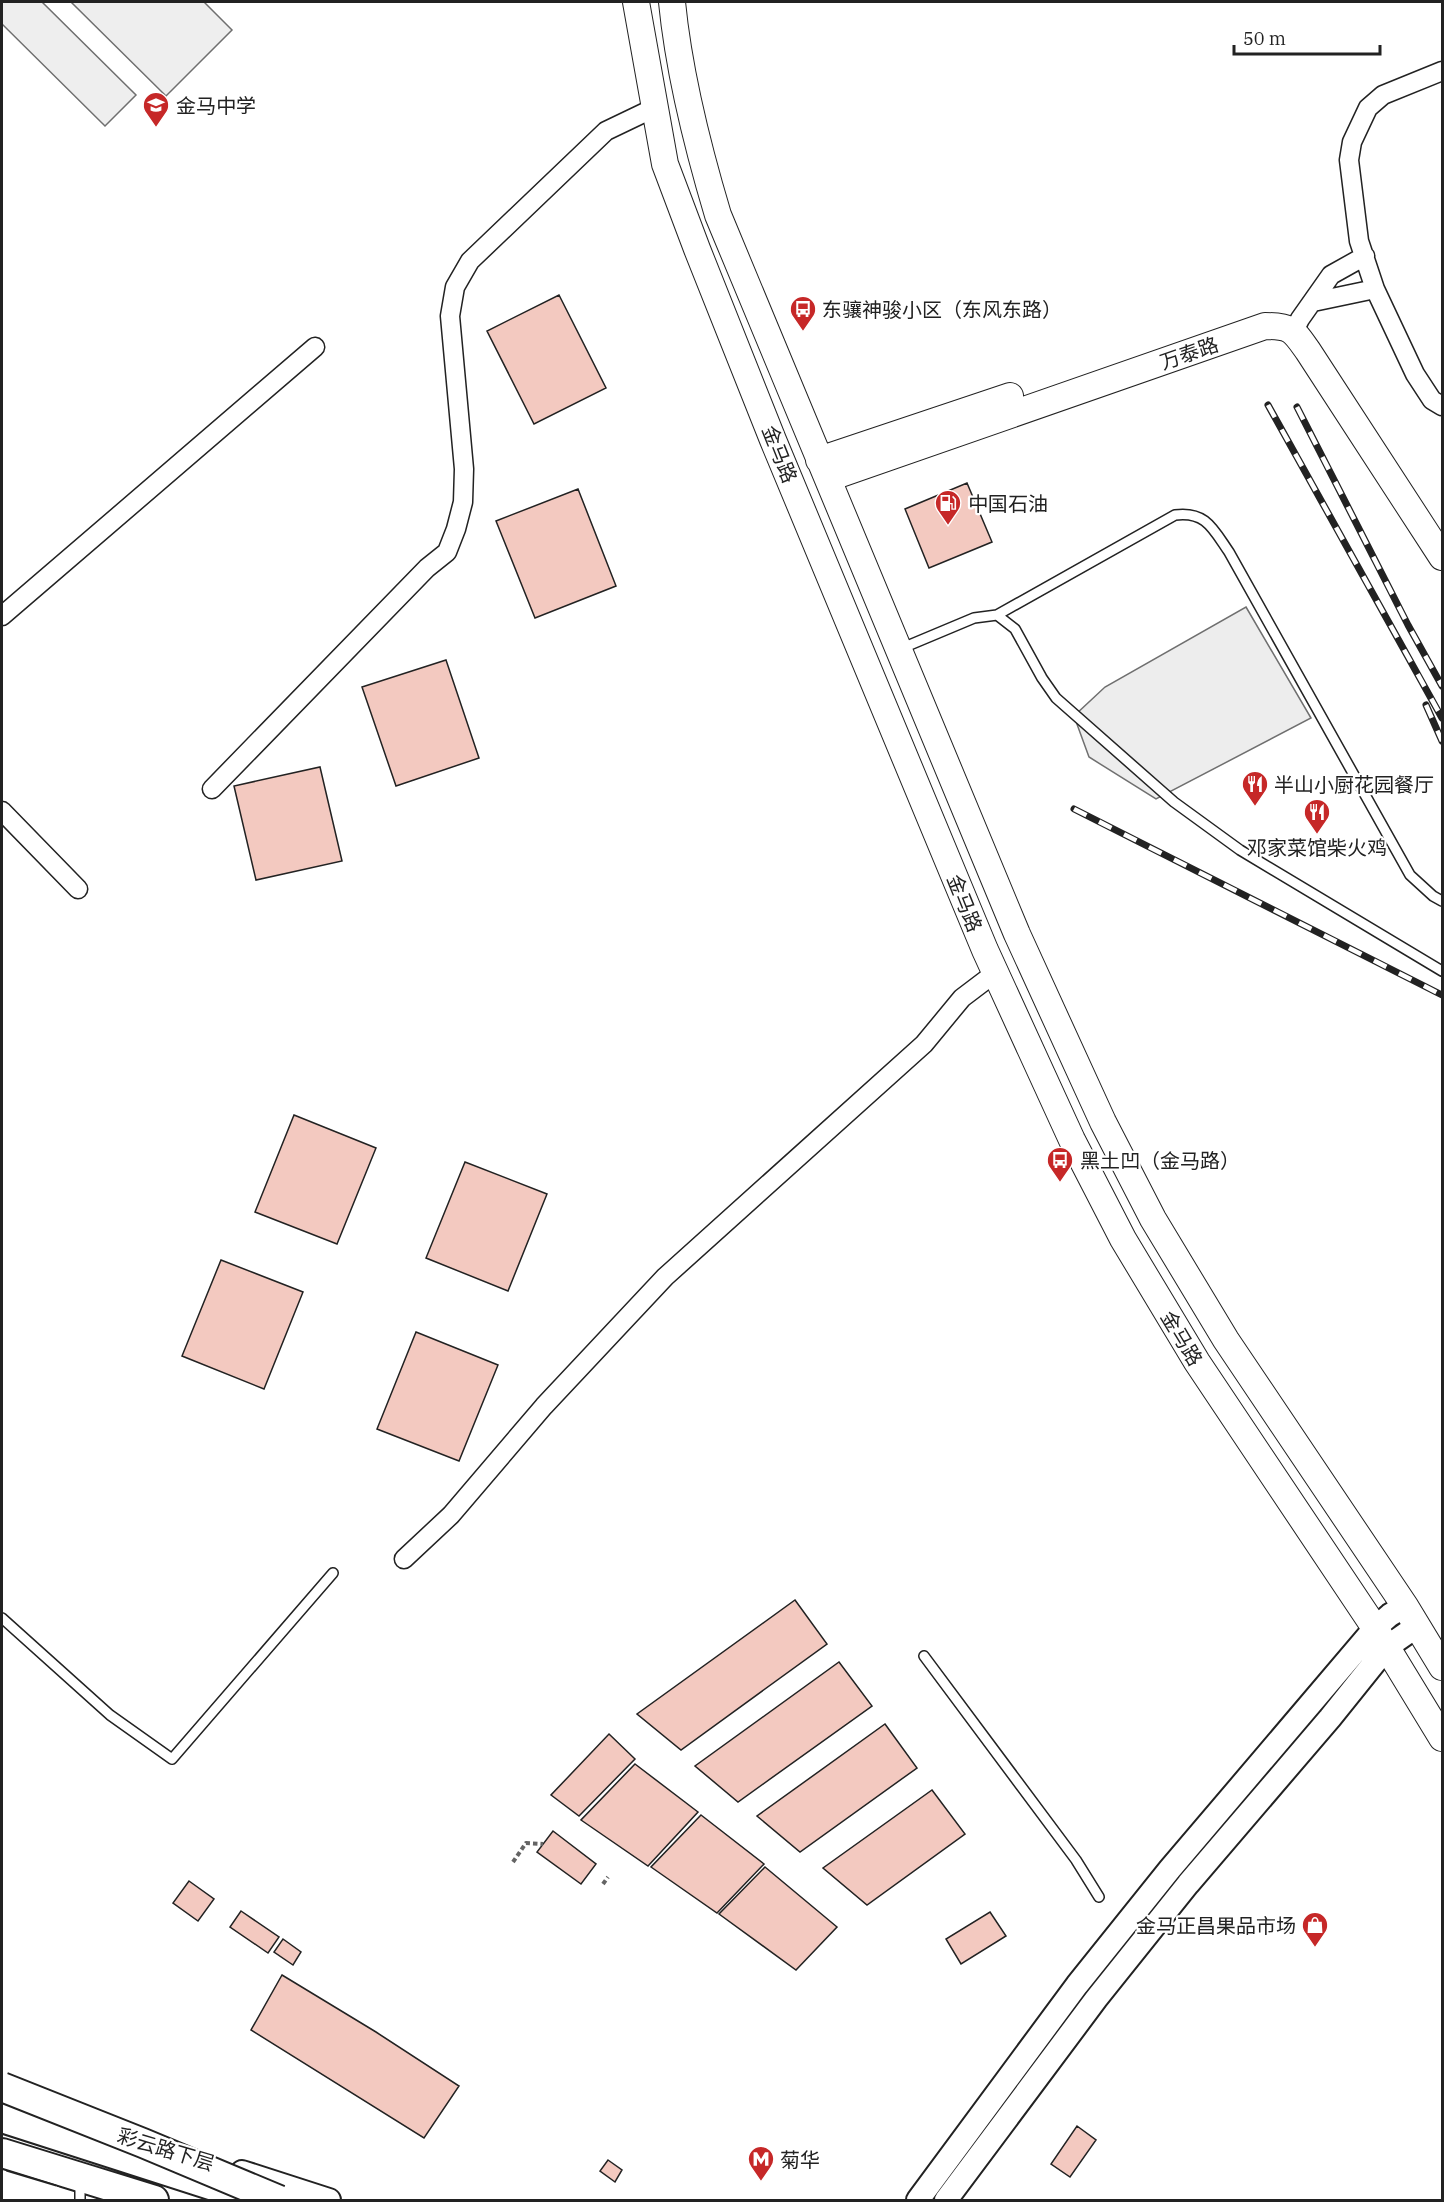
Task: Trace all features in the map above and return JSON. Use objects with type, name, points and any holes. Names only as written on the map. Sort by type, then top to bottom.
[{"type":"highway","points":[[2,2087],[279,2200]]},
{"type":"highway","points":[[2,2118],[256,2200]]},
{"type":"highway","points":[[2,2153],[154,2200]]},
{"type":"highway","points":[[2,2185],[48,2193]]},
{"type":"main road","name":"金马路","points":[[636,2],[665,164],[697,249],[773,440],[995,973],[1072,1140],[1123,1239],[1197,1362],[1381,1637],[1443,1738]]},
{"type":"main road","name":"金马路","points":[[672,2],[675,38],[697,144],[718,214],[1017,933],[1103,1122],[1153,1219],[1226,1340],[1443,1667]]},
{"type":"main road","name":"万泰路","points":[[824,469],[1264,326],[1280,326],[1303,317]]},
{"type":"main road","points":[[1303,317],[1443,531]]},
{"type":"main road","points":[[1303,317],[1443,557]]},
{"type":"street","points":[[1443,71],[1383,95],[1368,108],[1352,142],[1349,160],[1359,241],[1375,289],[1415,374],[1432,400],[1443,406]]},
{"type":"street","points":[[212,789],[427,568],[447,552],[463,502],[464,469],[450,316],[455,287],[470,261],[606,131],[654,108]]},
{"type":"street","points":[[1303,317],[1331,275],[1365,256]]},
{"type":"street","points":[[1303,317],[1375,289]]},
{"type":"street","points":[[2,616],[315,347]]},
{"type":"street","points":[[2,811],[78,890]]},
{"type":"street","points":[[404,1559],[451,1515],[544,1406],[665,1277],[924,1044],[963,998],[995,973]]},
{"type":"street","points":[[946,2200],[1096,1999],[1188,1884],[1330,1718],[1381,1637],[1390,1615],[1411,1616]]},
{"type":"street","points":[[918,2200],[1077,1985],[1170,1869],[1381,1637]]},
{"type":"street","name":"彩云路下层","points":[[2,2098],[329,2200]]},
{"type":"street","points":[[2,2161],[80,2195],[108,2200]]},
{"type":"lane","points":[[900,649],[974,618],[997,615],[1175,515],[1187,513],[1198,516],[1208,523],[1229,552],[1410,875],[1433,896],[1443,901]]},
{"type":"lane","points":[[997,615],[1015,628],[1042,678],[1056,698],[1174,802],[1240,850],[1443,971]]},
{"type":"lane","points":[[2,1618],[110,1715],[172,1759],[333,1573]]},
{"type":"lane","points":[[924,1656],[1076,1860],[1099,1897]]},
{"type":"lane","points":[[39,2200],[48,2193]]},
{"type":"path","points":[[513,1862],[526,1843],[543,1844]]},
{"type":"path","points":[[603,1884],[608,1877]]},
{"type":"shaded area","points":[[2,2],[42,2],[136,95],[105,126],[2,24]]},
{"type":"shaded area","points":[[71,2],[204,2],[232,30],[166,96]]},
{"type":"shaded area","points":[[1246,607],[1311,718],[1156,799],[1089,757],[1074,716],[1105,687]]},
{"type":"building","points":[[559,295],[606,388],[534,424],[487,331]]},
{"type":"building","name":"中国石油","points":[[967,483],[992,542],[929,568],[905,509]]},
{"type":"building","points":[[578,489],[616,586],[535,618],[496,521]]},
{"type":"building","points":[[446,660],[479,758],[396,786],[362,687]]},
{"type":"building","points":[[320,767],[342,861],[256,880],[234,786]]},
{"type":"building","points":[[294,1115],[376,1148],[337,1244],[255,1212]]},
{"type":"building","points":[[465,1162],[547,1194],[508,1291],[426,1258]]},
{"type":"building","points":[[221,1260],[303,1292],[264,1389],[182,1356]]},
{"type":"building","points":[[416,1332],[498,1365],[459,1461],[377,1429]]},
{"type":"building","points":[[795,1600],[827,1644],[681,1750],[637,1714]]},
{"type":"building","points":[[839,1662],[872,1706],[738,1802],[695,1766]]},
{"type":"building","points":[[885,1724],[917,1768],[800,1852],[757,1816]]},
{"type":"building","points":[[609,1734],[635,1759],[579,1816],[551,1795]]},
{"type":"building","points":[[635,1764],[698,1812],[648,1866],[581,1820]]},
{"type":"building","points":[[932,1790],[965,1834],[867,1905],[823,1868]]},
{"type":"building","points":[[701,1815],[764,1864],[717,1913],[651,1867]]},
{"type":"building","points":[[553,1831],[596,1864],[581,1884],[537,1852]]},
{"type":"building","points":[[765,1867],[837,1927],[796,1970],[719,1914]]},
{"type":"building","points":[[189,1881],[214,1899],[198,1921],[173,1903]]},
{"type":"building","points":[[241,1911],[279,1937],[268,1953],[230,1927]]},
{"type":"building","points":[[990,1912],[1006,1936],[961,1964],[946,1939]]},
{"type":"building","points":[[283,1939],[301,1952],[293,1965],[274,1952]]},
{"type":"building","points":[[282,1975],[459,2086],[424,2138],[251,2030]]},
{"type":"building","points":[[1077,2126],[1096,2140],[1070,2177],[1051,2164]]},
{"type":"building","points":[[608,2160],[622,2170],[615,2182],[600,2171]]},
{"type":"railway","points":[[1268,405],[1442,718]]},
{"type":"railway","points":[[1297,407],[1408,625],[1442,686]]},
{"type":"railway","points":[[1426,705],[1442,741]]},
{"type":"railway","points":[[1074,809],[1442,995]]},
{"type":"place","name":"金马中学","points":[[156,128]]},
{"type":"place","name":"东骧神骏小区（东风东路）","points":[[803,332]]},
{"type":"place","name":"中国石油","points":[[948,526]]},
{"type":"place","name":"半山小厨花园餐厅","points":[[1255,807]]},
{"type":"place","name":"邓家菜馆柴火鸡","points":[[1317,835]]},
{"type":"place","name":"黑土凹（金马路）","points":[[1060,1183]]},
{"type":"place","name":"金马正昌果品市场","points":[[1315,1948]]},
{"type":"place","name":"菊华","points":[[761,2182]]}]
